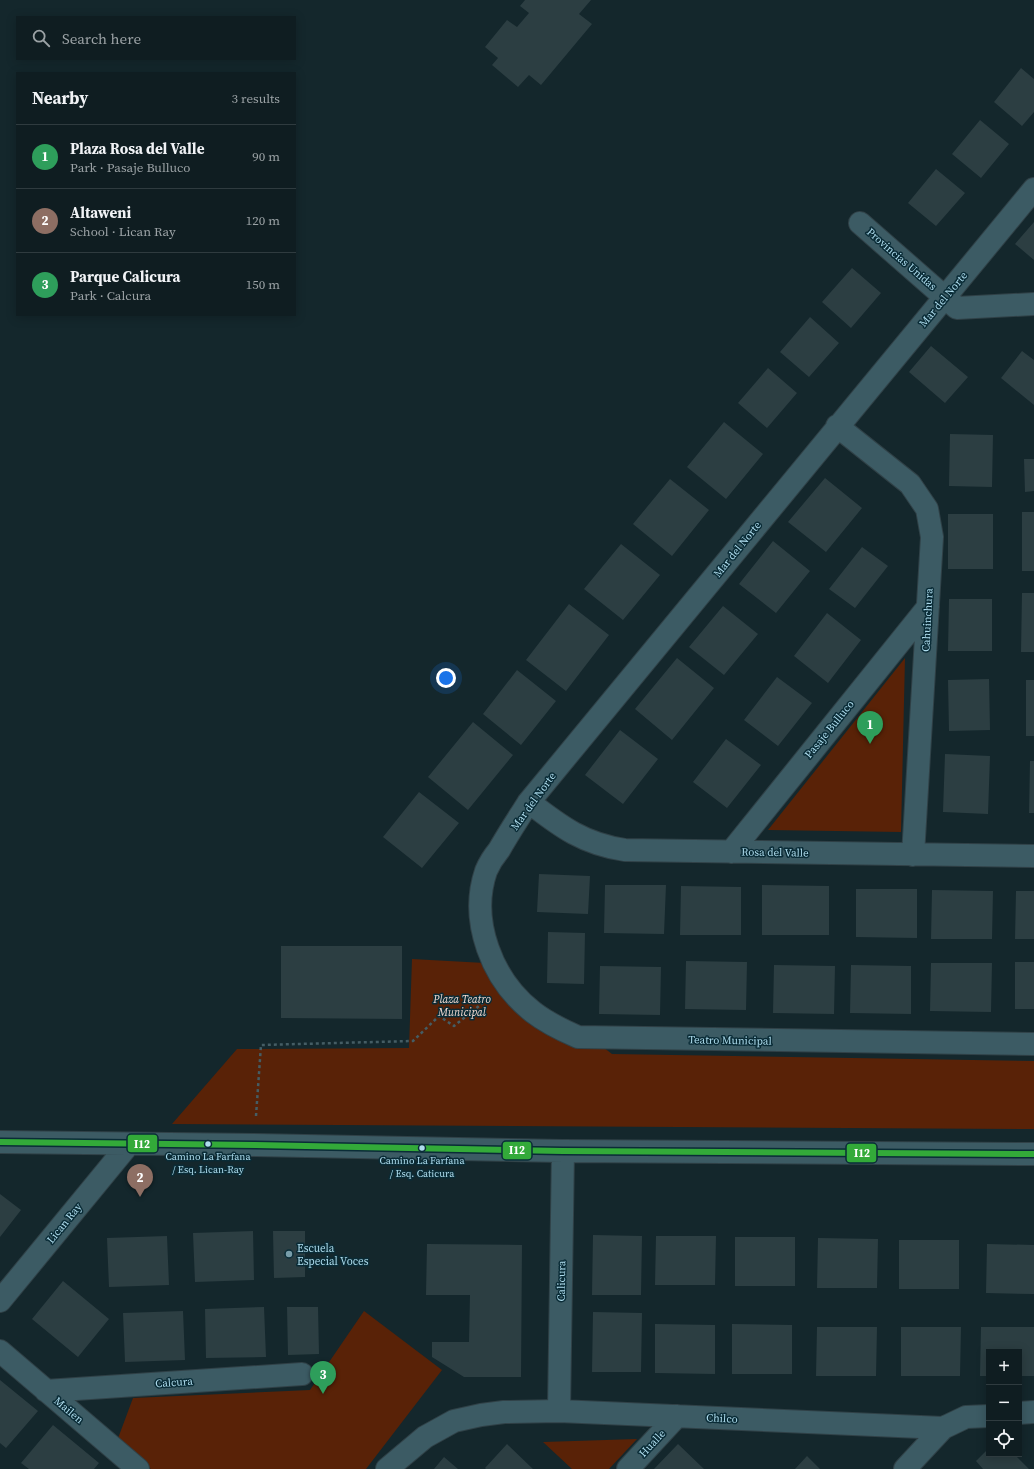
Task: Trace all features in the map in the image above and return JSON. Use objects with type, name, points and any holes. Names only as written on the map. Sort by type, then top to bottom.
[{"type":"street","name":"Mar del Norte","points":[[481,928],[480,901],[486,870],[529,802],[1034,188]]},
{"type":"street","name":"Provincias Unidas","points":[[860,223],[958,308],[1034,304]]},
{"type":"street","name":"Cahuinchura","points":[[837,426],[910,484],[927,509],[932,537],[912,855]]},
{"type":"street","name":"Pasaje Bulluco","points":[[731,852],[928,607]]},
{"type":"street","name":"Rosa del Valle","points":[[529,802],[552,820],[575,834],[608,848],[625,850],[1034,856]]},
{"type":"street","name":"Teatro Municipal","points":[[481,928],[489,952],[505,983],[532,1011],[554,1026],[578,1037],[1034,1044]]},
{"type":"street","points":[[0,1142],[563,1151],[1034,1154]]},
{"type":"street","name":"Lican Ray","points":[[0,1301],[129,1144]]},
{"type":"street","name":"Calicura","points":[[559,1411],[563,1151]]},
{"type":"street","name":"Mailen","points":[[0,1351],[138,1469]]},
{"type":"street","name":"Calcura","points":[[46,1391],[302,1374]]},
{"type":"street","name":"Chilco","points":[[387,1469],[425,1437],[454,1421],[480,1415],[504,1412],[559,1411],[943,1428],[966,1417],[986,1416]]},
{"type":"street","points":[[1022,1414],[1034,1412]]},
{"type":"street","name":"Hualle","points":[[628,1469],[677,1416]]},
{"type":"street","points":[[904,1469],[943,1428]]},
{"type":"path","points":[[255,1145],[261,1045],[413,1041],[439,1016],[454,1026],[505,983]]},
{"type":"green space","points":[[905,658],[901,832],[768,830]]},
{"type":"green space","name":"Plaza Teatro Municipal","points":[[412,959],[503,964],[542,1009],[599,1044],[612,1054],[1034,1061],[1034,1129],[172,1124],[237,1049],[409,1048]]},
{"type":"green space","points":[[364,1311],[442,1370],[366,1469],[151,1469],[117,1441],[133,1398],[310,1390]]},
{"type":"green space","points":[[637,1439],[609,1469],[572,1469],[543,1442]]},
{"type":"building","points":[[525,0],[591,0],[579,14],[592,24],[541,85],[529,75],[518,87],[492,65],[498,58],[485,47],[507,20],[517,27],[529,13],[520,6]]},
{"type":"building","points":[[1021,68],[1034,79],[1034,112],[1022,126],[994,102]]},
{"type":"building","points":[[980,120],[1009,144],[981,178],[952,154]]},
{"type":"building","points":[[936,169],[965,193],[936,226],[908,203]]},
{"type":"building","points":[[1034,222],[1034,260],[1015,244]]},
{"type":"building","points":[[852,268],[881,293],[851,328],[822,302]]},
{"type":"building","points":[[810,317],[839,343],[809,377],[780,352]]},
{"type":"building","points":[[931,346],[968,377],[945,403],[909,372]]},
{"type":"building","points":[[1022,351],[1034,360],[1034,405],[1001,378]]},
{"type":"building","points":[[768,368],[797,393],[767,428],[738,403]]},
{"type":"building","points":[[724,422],[763,454],[726,499],[687,467]]},
{"type":"building","points":[[950,434],[993,435],[992,487],[949,486]]},
{"type":"building","points":[[1024,459],[1034,459],[1034,491],[1025,492]]},
{"type":"building","points":[[825,478],[862,508],[826,552],[788,522]]},
{"type":"building","points":[[670,479],[709,510],[672,556],[633,524]]},
{"type":"building","points":[[1022,512],[1034,512],[1034,571],[1022,571]]},
{"type":"building","points":[[948,514],[993,514],[993,569],[948,569]]},
{"type":"building","points":[[773,541],[810,571],[776,613],[739,584]]},
{"type":"building","points":[[621,544],[660,575],[623,620],[584,589]]},
{"type":"building","points":[[862,547],[888,566],[855,608],[829,589]]},
{"type":"building","points":[[1022,593],[1034,593],[1034,652],[1021,652]]},
{"type":"building","points":[[949,599],[992,599],[992,651],[948,651]]},
{"type":"building","points":[[569,604],[609,635],[566,691],[526,660]]},
{"type":"building","points":[[723,606],[758,634],[724,675],[689,647]]},
{"type":"building","points":[[827,613],[861,640],[828,683],[794,656]]},
{"type":"building","points":[[677,658],[714,688],[672,740],[635,709]]},
{"type":"building","points":[[517,670],[556,701],[521,745],[483,714]]},
{"type":"building","points":[[777,677],[812,703],[778,746],[744,720]]},
{"type":"building","points":[[989,679],[990,730],[949,731],[948,680]]},
{"type":"building","points":[[1026,680],[1034,680],[1034,736],[1026,736]]},
{"type":"building","points":[[473,722],[513,755],[468,810],[428,777]]},
{"type":"building","points":[[620,730],[658,759],[623,804],[585,775]]},
{"type":"building","points":[[726,739],[761,765],[727,808],[693,782]]},
{"type":"building","points":[[945,754],[990,756],[988,814],[943,812]]},
{"type":"building","points":[[1030,761],[1034,761],[1034,813],[1029,813]]},
{"type":"building","points":[[419,792],[459,823],[422,868],[383,837]]},
{"type":"building","points":[[539,874],[590,876],[588,914],[537,912]]},
{"type":"building","points":[[605,885],[666,885],[664,934],[604,933]]},
{"type":"building","points":[[762,885],[829,886],[829,935],[762,935]]},
{"type":"building","points":[[681,886],[741,887],[741,935],[680,935]]},
{"type":"building","points":[[856,889],[917,889],[917,938],[856,937]]},
{"type":"building","points":[[932,890],[993,891],[992,939],[931,939]]},
{"type":"building","points":[[1016,891],[1034,891],[1034,939],[1015,939]]},
{"type":"building","points":[[548,932],[585,933],[584,984],[547,983]]},
{"type":"building","points":[[281,946],[402,946],[402,1019],[281,1018]]},
{"type":"building","points":[[686,961],[747,962],[746,1010],[685,1009]]},
{"type":"building","points":[[1015,962],[1034,962],[1034,1009],[1015,1009]]},
{"type":"building","points":[[931,963],[992,963],[991,1012],[930,1011]]},
{"type":"building","points":[[774,965],[835,966],[834,1014],[773,1013]]},
{"type":"building","points":[[851,965],[911,966],[911,1014],[850,1013]]},
{"type":"building","points":[[600,966],[661,967],[660,1015],[599,1014]]},
{"type":"building","points":[[0,1194],[21,1210],[0,1237]]},
{"type":"building","points":[[253,1231],[254,1280],[195,1282],[193,1233]]},
{"type":"building","name":"Escuela Especial Voces","points":[[273,1231],[305,1231],[305,1277],[274,1278]]},
{"type":"building","points":[[593,1235],[642,1236],[641,1295],[592,1295]]},
{"type":"building","points":[[167,1236],[169,1285],[109,1287],[107,1238]]},
{"type":"building","points":[[656,1236],[716,1236],[715,1285],[655,1285]]},
{"type":"building","points":[[735,1237],[795,1237],[795,1286],[735,1286]]},
{"type":"building","points":[[818,1238],[878,1239],[877,1288],[817,1288]]},
{"type":"building","points":[[899,1240],[959,1240],[959,1289],[899,1289]]},
{"type":"building","points":[[427,1244],[522,1245],[521,1377],[464,1377],[432,1357],[432,1342],[469,1342],[470,1295],[426,1295]]},
{"type":"building","points":[[987,1244],[1034,1245],[1034,1294],[986,1293]]},
{"type":"building","points":[[63,1281],[109,1319],[78,1357],[32,1319]]},
{"type":"building","points":[[264,1307],[266,1357],[206,1358],[205,1309]]},
{"type":"building","points":[[287,1307],[318,1307],[319,1354],[288,1355]]},
{"type":"building","points":[[183,1311],[185,1360],[125,1362],[123,1313]]},
{"type":"building","points":[[593,1312],[642,1313],[641,1372],[592,1372]]},
{"type":"building","points":[[655,1324],[715,1325],[715,1374],[655,1373]]},
{"type":"building","points":[[732,1324],[792,1325],[792,1374],[732,1374]]},
{"type":"building","points":[[817,1327],[877,1327],[876,1376],[816,1376]]},
{"type":"building","points":[[901,1327],[961,1327],[960,1376],[901,1376]]},
{"type":"building","points":[[981,1327],[1034,1327],[1034,1376],[1022,1376],[1022,1349],[986,1349],[986,1376],[980,1376]]},
{"type":"building","points":[[0,1380],[38,1411],[6,1448],[0,1443]]},
{"type":"building","points":[[53,1425],[99,1463],[94,1469],[29,1469],[21,1463]]},
{"type":"building","points":[[507,1444],[533,1469],[486,1469],[485,1468]]},
{"type":"building","points":[[678,1444],[704,1469],[654,1469]]},
{"type":"building","points":[[986,1451],[986,1457],[1017,1457],[1029,1469],[983,1469],[976,1461]]},
{"type":"building","points":[[807,1456],[820,1469],[795,1469]]},
{"type":"building","points":[[444,1457],[458,1469],[434,1469]]},
{"type":"transit line","name":"I12","points":[[0,1142],[563,1151],[1034,1154]]},
{"type":"place","name":"Plaza Rosa del Valle","points":[[870,744]]},
{"type":"place","name":"Camino La Farfana / Esq. Lican-Ray","points":[[208,1144]]},
{"type":"place","name":"Camino La Farfana / Esq. Caticura","points":[[422,1148]]},
{"type":"place","name":"Altaweni","points":[[140,1197]]},
{"type":"place","name":"Escuela Especial Voces","points":[[289,1254]]},
{"type":"place","name":"Parque Calicura","points":[[323,1394]]}]
